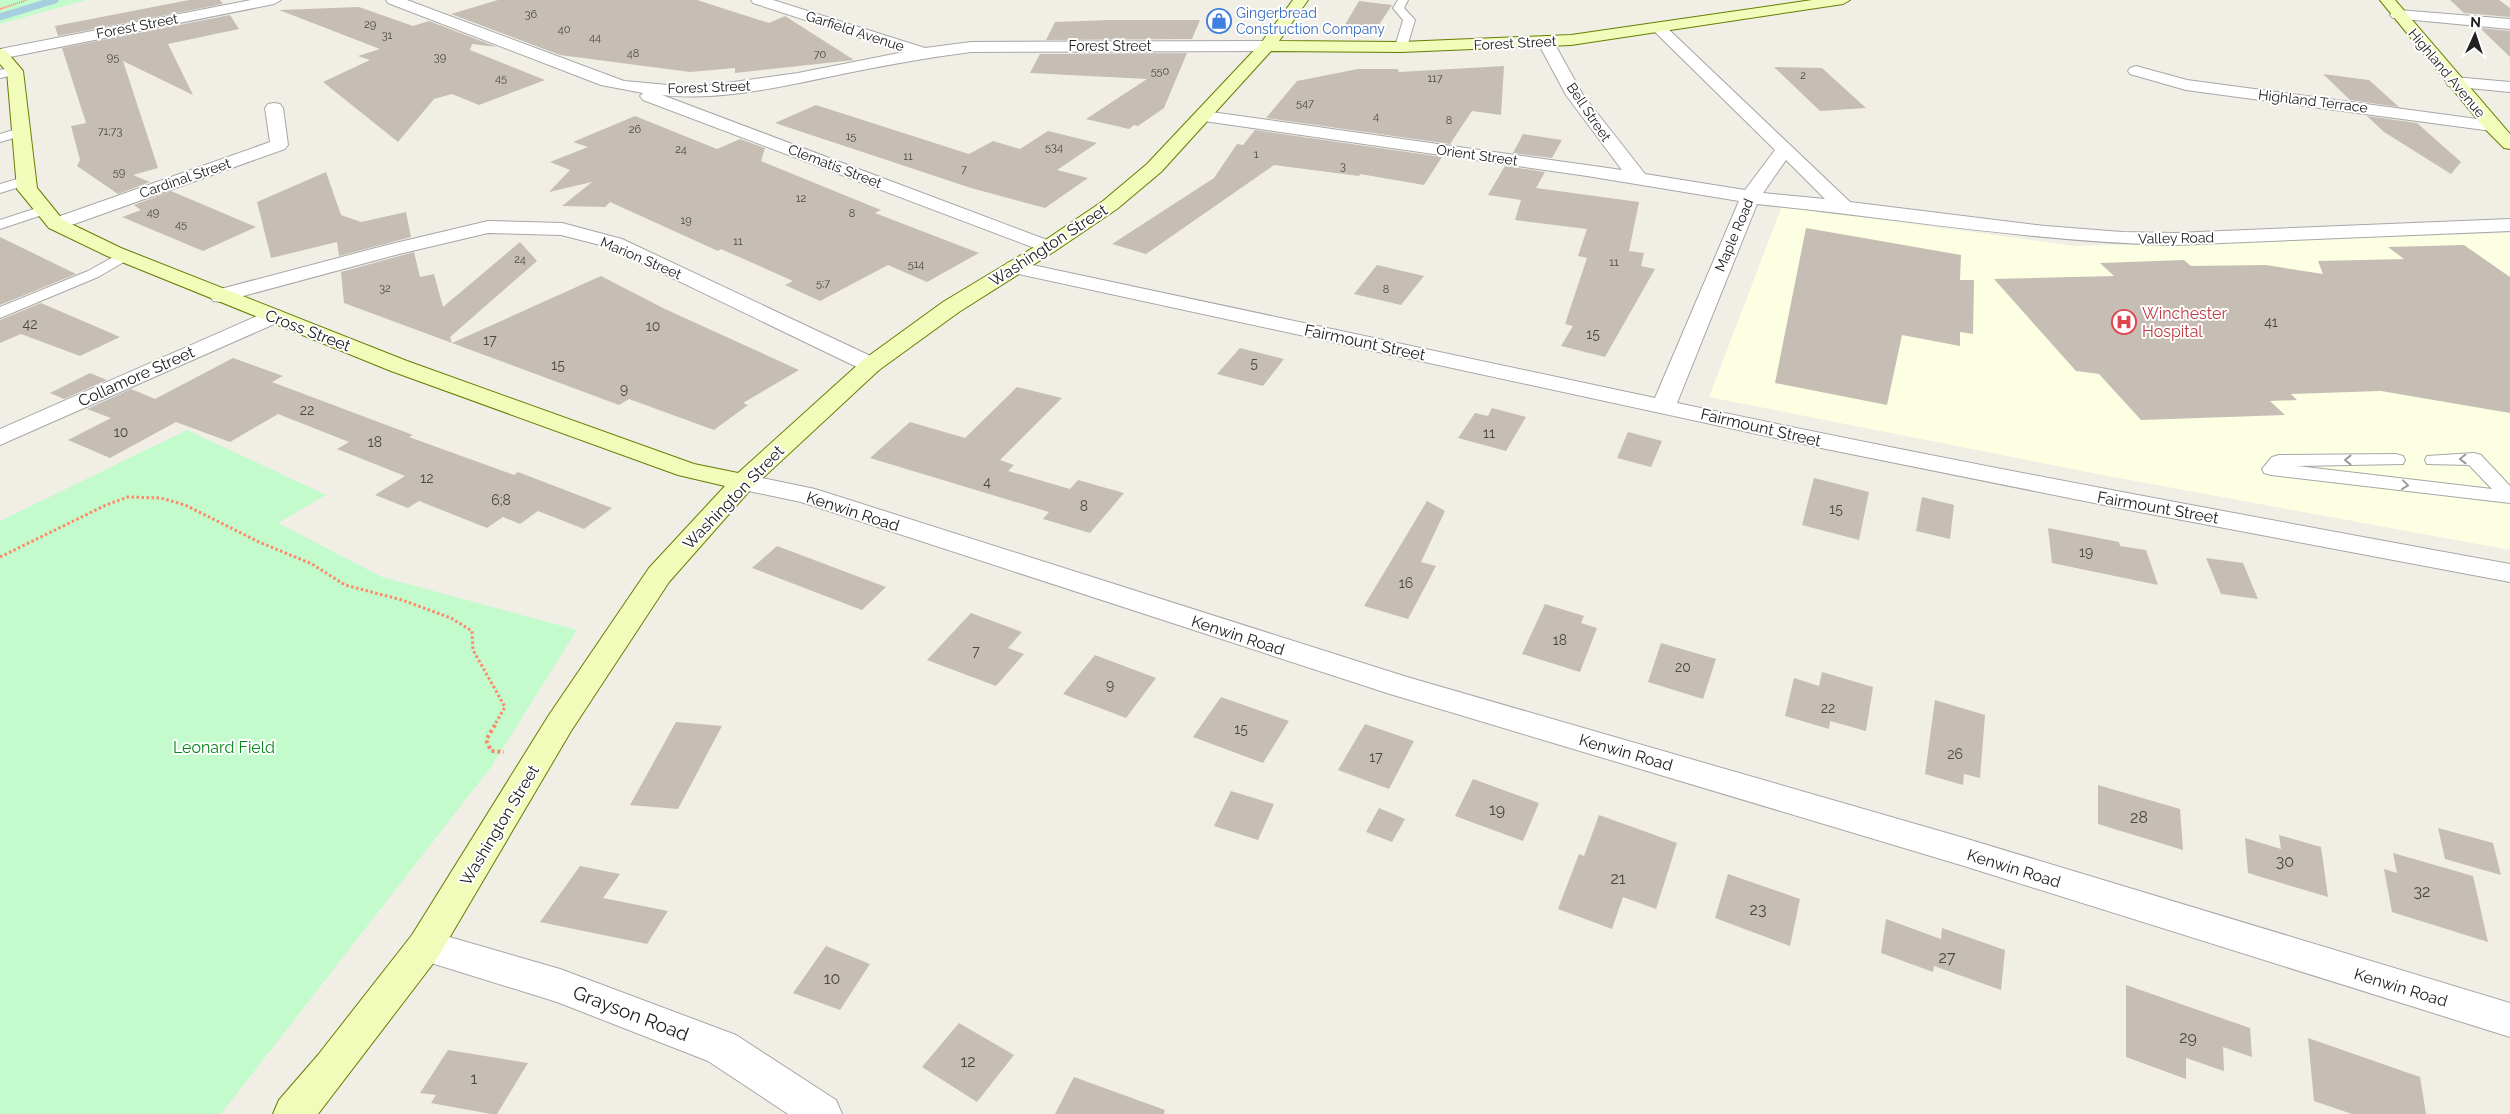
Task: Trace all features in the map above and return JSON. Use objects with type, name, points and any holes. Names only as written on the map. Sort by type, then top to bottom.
[{"type":"main road","name":"Washington Street","points":[[293,1114],[332,1068],[425,946],[542,754],[660,575],[743,482],[871,364],[951,307],[1048,247],[1110,205],[1143,178],[1170,153],[1267,46],[1302,0]]},
{"type":"main road","name":"Forest Street","points":[[1267,46],[1400,47],[1546,41],[1659,28],[1843,0]]},
{"type":"main road","name":"Highland Avenue","points":[[2387,0],[2398,16],[2454,82],[2510,144]]},
{"type":"main road","name":"Cross Street","points":[[0,54],[8,72],[22,128],[26,189],[49,217],[124,256],[399,366],[687,470],[743,482]]},
{"type":"street","name":"Forest Street","points":[[0,54],[274,0]]},
{"type":"street","name":"Forest Street","points":[[394,0],[622,86],[686,90],[746,87],[797,80],[924,53],[998,46],[1267,46]]},
{"type":"street","name":"Garfield Avenue","points":[[758,0],[924,53]]},
{"type":"street","points":[[2398,16],[2510,24]]},
{"type":"street","points":[[1659,28],[1844,207]]},
{"type":"street","name":"Bell Street","points":[[1546,41],[1575,95],[1597,127],[1638,178]]},
{"type":"street","name":"Highland Terrace","points":[[2136,71],[2186,84],[2492,126]]},
{"type":"street","points":[[2454,82],[2510,88]]},
{"type":"street","name":"Clematis Street","points":[[622,86],[1048,247]]},
{"type":"street","points":[[706,118],[702,112],[709,101],[727,92],[746,87]]},
{"type":"street","name":"Cardinal Street","points":[[49,217],[279,145],[274,108]]},
{"type":"street","name":"Orient Street","points":[[1204,116],[1638,178],[1750,197]]},
{"type":"street","name":"Maple Road","points":[[1664,406],[1750,197],[1785,149]]},
{"type":"street","name":"Valley Road","points":[[1750,197],[2045,232],[2122,238],[2175,239],[2510,225]]},
{"type":"street","name":"Marion Street","points":[[221,296],[394,248],[488,227],[562,229],[615,243],[871,364]]},
{"type":"street","name":"Fairmount Street","points":[[1014,267],[1826,442],[2110,498],[2510,573]]},
{"type":"street","name":"Collamore Street","points":[[2,436],[272,316]]},
{"type":"street","name":"Kenwin Road","points":[[743,482],[806,495],[1401,686],[1954,850],[2510,1020]]},
{"type":"street","name":"Grayson Road","points":[[425,946],[560,986],[722,1048],[822,1114]]},
{"type":"lane","points":[[1400,47],[1409,20],[1398,8],[1403,0]]},
{"type":"lane","points":[[0,130],[22,128]]},
{"type":"lane","points":[[0,138],[22,128]]},
{"type":"lane","points":[[0,189],[24,181]]},
{"type":"lane","points":[[0,225],[49,217]]},
{"type":"lane","points":[[0,313],[93,274],[124,256]]},
{"type":"lane","points":[[2396,460],[2279,461],[2271,470],[2510,497],[2474,459],[2434,460]]},
{"type":"path","points":[[0,9],[26,0]]},
{"type":"path","points":[[0,557],[106,505],[128,498],[143,496],[161,498],[185,505],[259,542],[312,564],[346,585],[410,603],[451,618],[472,631],[474,650],[505,708],[486,740],[491,751],[542,754]]},
{"type":"shaded area","name":"Winchester Hospital","points":[[1782,206],[2074,246],[2510,233],[2510,550],[2108,476],[1709,397]]},
{"type":"green space","points":[[0,0],[86,0],[0,24]]},
{"type":"green space","name":"Leonard Field","points":[[187,430],[326,495],[278,523],[382,577],[577,630],[491,767],[221,1114],[0,1114],[0,521]]},
{"type":"building","points":[[189,0],[220,0],[223,4],[58,36],[55,26]]},
{"type":"building","points":[[498,0],[697,0],[769,23],[785,16],[854,60],[735,73],[735,68],[690,72],[560,55],[451,14]]},
{"type":"building","points":[[2450,0],[2499,0],[2510,8],[2510,17],[2464,13]]},
{"type":"building","points":[[1359,1],[1392,5],[1375,31],[1343,28]]},
{"type":"building","points":[[359,7],[413,26],[429,21],[497,47],[472,44],[470,50],[545,80],[479,105],[452,94],[434,99],[398,142],[323,82],[370,60],[358,56],[380,49],[279,10]]},
{"type":"building","points":[[230,15],[239,29],[168,44],[193,95],[123,61],[158,168],[133,175],[150,182],[118,194],[77,166],[80,160],[71,126],[86,123],[62,48]]},
{"type":"building","points":[[1200,20],[1192,39],[1046,40],[1055,22]]},
{"type":"building","points":[[2480,28],[2510,31],[2510,57]]},
{"type":"building","points":[[1187,53],[1164,108],[1138,126],[1134,125],[1129,129],[1086,119],[1147,79],[1030,73],[1040,54]]},
{"type":"building","points":[[1504,66],[1501,115],[1472,111],[1450,144],[1266,118],[1297,81],[1358,69],[1398,69],[1399,72]]},
{"type":"building","points":[[1774,67],[1822,68],[1866,108],[1820,111]]},
{"type":"building","points":[[2323,74],[2369,80],[2399,107],[2350,100]]},
{"type":"building","points":[[816,105],[969,154],[993,141],[1020,149],[1048,131],[1097,143],[1057,170],[1088,178],[1045,208],[971,188],[775,123]]},
{"type":"building","points":[[635,116],[717,149],[740,139],[765,148],[761,161],[881,210],[875,213],[979,253],[927,282],[888,265],[820,301],[785,285],[793,281],[721,249],[718,251],[610,202],[605,207],[562,206],[592,182],[549,192],[570,170],[550,162],[588,147],[573,142]]},
{"type":"building","points":[[2367,116],[2417,123],[2461,162],[2451,174],[2384,132]]},
{"type":"building","points":[[1255,130],[1442,157],[1424,185],[1360,174],[1359,176],[1274,165],[1146,254],[1112,244],[1214,178],[1237,144],[1243,145]]},
{"type":"building","points":[[1523,134],[1562,140],[1552,158],[1513,153]]},
{"type":"building","points":[[1505,166],[1545,172],[1536,188],[1639,202],[1629,251],[1644,253],[1641,266],[1655,269],[1605,357],[1561,346],[1573,326],[1565,324],[1587,258],[1578,256],[1587,229],[1515,220],[1521,200],[1488,195]]},
{"type":"building","points":[[326,172],[341,215],[361,222],[406,212],[411,237],[339,256],[337,242],[271,258],[257,202]]},
{"type":"building","points":[[171,191],[256,227],[203,251],[122,217],[141,210],[134,205]]},
{"type":"building","points":[[1806,228],[1961,255],[1960,280],[1974,280],[1973,334],[1960,332],[1960,346],[1902,335],[1887,405],[1775,383]]},
{"type":"building","points":[[0,237],[76,274],[0,305]]},
{"type":"building","points":[[520,242],[537,261],[450,337],[452,343],[601,276],[665,309],[799,370],[743,403],[748,405],[714,430],[629,399],[619,405],[344,303],[341,272],[414,252],[420,277],[434,274],[443,307]]},
{"type":"building","points":[[2464,245],[2510,277],[2510,413],[2381,391],[2291,394],[2297,400],[2270,401],[2285,415],[2141,420],[2099,374],[2076,371],[1994,279],[2114,276],[2100,263],[2184,260],[2191,266],[2266,265],[2323,274],[2318,261],[2404,259],[2388,247]]},
{"type":"building","points":[[1377,265],[1424,276],[1401,305],[1354,294]]},
{"type":"building","points":[[41,303],[120,337],[80,356],[21,334],[0,343],[0,320]]},
{"type":"building","points":[[1240,348],[1284,359],[1263,386],[1217,374]]},
{"type":"building","points":[[233,358],[283,376],[272,382],[413,435],[409,437],[514,475],[518,472],[612,508],[584,529],[538,511],[520,524],[503,517],[487,528],[419,501],[408,508],[375,495],[405,476],[337,449],[349,442],[278,414],[230,442],[176,422],[110,458],[68,440],[111,418],[87,409],[131,389],[155,399]]},
{"type":"building","points":[[90,373],[107,380],[64,399],[50,393]]},
{"type":"building","points":[[1017,387],[1062,398],[1000,460],[1014,465],[1008,471],[1070,489],[1078,480],[1124,493],[1090,533],[1043,519],[1049,512],[870,458],[910,422],[965,438]]},
{"type":"building","points":[[1492,408],[1526,417],[1506,451],[1458,438],[1475,413],[1488,416]]},
{"type":"building","points":[[1628,432],[1662,441],[1651,467],[1617,458]]},
{"type":"building","points":[[1814,478],[1869,492],[1859,540],[1802,525]]},
{"type":"building","points":[[1922,497],[1954,505],[1950,539],[1916,531]]},
{"type":"building","points":[[1427,501],[1445,511],[1421,562],[1436,566],[1408,619],[1364,606]]},
{"type":"building","points":[[2048,528],[2119,542],[2120,546],[2146,550],[2158,585],[2052,563]]},
{"type":"building","points":[[777,546],[886,587],[862,610],[752,568]]},
{"type":"building","points":[[2206,558],[2243,563],[2258,599],[2221,594]]},
{"type":"building","points":[[1545,604],[1584,616],[1581,623],[1597,628],[1580,672],[1522,654]]},
{"type":"building","points":[[971,613],[1022,632],[1008,648],[1024,654],[996,686],[927,660]]},
{"type":"building","points":[[1661,643],[1716,659],[1703,699],[1648,682]]},
{"type":"building","points":[[1095,655],[1156,678],[1126,718],[1063,694]]},
{"type":"building","points":[[1822,672],[1873,687],[1866,731],[1830,721],[1829,729],[1785,716],[1794,678],[1819,686]]},
{"type":"building","points":[[1221,697],[1289,721],[1263,763],[1193,737]]},
{"type":"building","points":[[1935,700],[1985,715],[1980,778],[1964,774],[1963,785],[1925,774]]},
{"type":"building","points":[[676,722],[722,726],[678,809],[630,805]]},
{"type":"building","points":[[1365,724],[1414,741],[1389,789],[1338,770]]},
{"type":"building","points":[[1473,779],[1539,803],[1523,841],[1455,816]]},
{"type":"building","points":[[2098,785],[2180,809],[2183,850],[2098,824]]},
{"type":"building","points":[[1231,791],[1274,804],[1258,840],[1214,826]]},
{"type":"building","points":[[1379,808],[1405,819],[1392,842],[1366,832]]},
{"type":"building","points":[[1599,815],[1677,843],[1656,909],[1623,897],[1612,929],[1558,909],[1579,854],[1584,856]]},
{"type":"building","points":[[2438,828],[2493,843],[2501,875],[2445,859]]},
{"type":"building","points":[[2279,835],[2321,847],[2328,897],[2248,873],[2245,838],[2281,849]]},
{"type":"building","points":[[2393,853],[2473,876],[2488,942],[2392,912],[2384,869],[2397,873]]},
{"type":"building","points":[[580,866],[620,874],[603,898],[668,911],[647,944],[540,922]]},
{"type":"building","points":[[1728,874],[1800,899],[1790,946],[1715,918]]},
{"type":"building","points":[[1886,919],[1941,939],[1942,928],[2005,950],[2001,990],[1934,966],[1933,972],[1881,953]]},
{"type":"building","points":[[826,946],[870,964],[840,1010],[793,993]]},
{"type":"building","points":[[2126,985],[2250,1028],[2252,1057],[2223,1047],[2224,1071],[2186,1058],[2186,1079],[2126,1057]]},
{"type":"building","points":[[959,1023],[1014,1055],[977,1102],[922,1067]]},
{"type":"building","points":[[2308,1038],[2420,1077],[2426,1114],[2352,1114],[2314,1101]]},
{"type":"building","points":[[448,1050],[528,1063],[497,1114],[491,1114],[431,1103],[436,1095],[420,1093]]},
{"type":"building","points":[[1074,1077],[1165,1110],[1164,1114],[1055,1114]]},
{"type":"waterway","points":[[0,17],[55,0]]},
{"type":"place","name":"Gingerbread Construction Company","points":[[1219,21]]},
{"type":"place","name":"Winchester Hospital","points":[[2124,322]]}]
